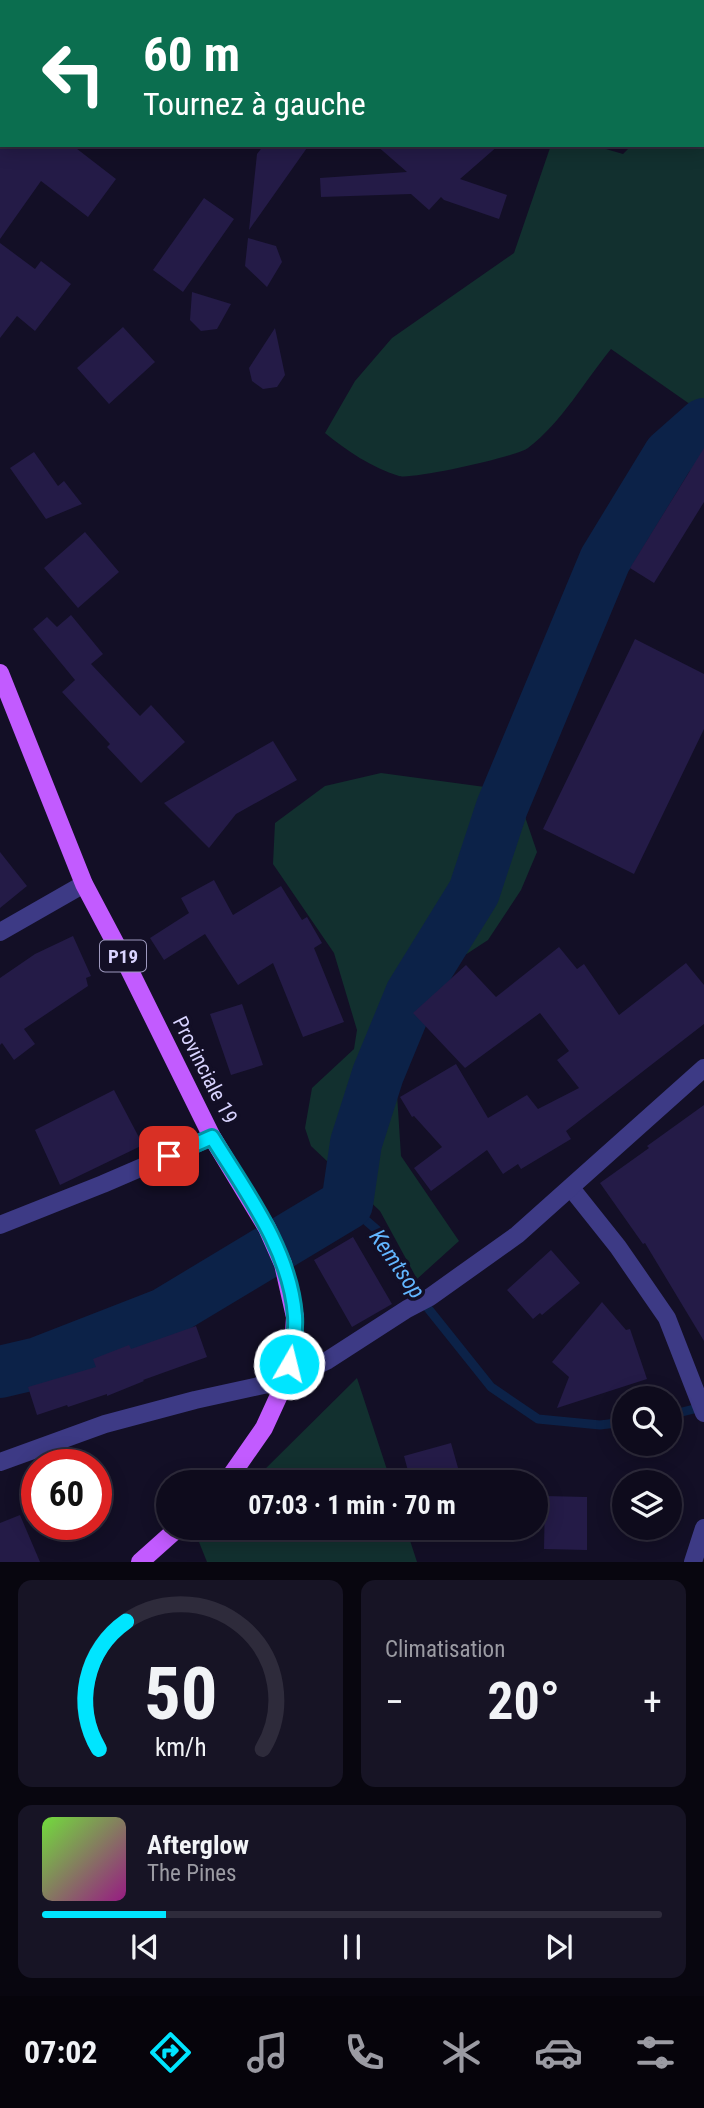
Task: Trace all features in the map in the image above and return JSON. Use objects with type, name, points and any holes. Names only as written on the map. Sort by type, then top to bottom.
[{"type":"main road","name":"Provinciale 19","points":[[0,673],[84,884],[212,1137],[267,1228],[283,1264],[295,1317],[293,1349],[286,1380],[264,1427],[235,1470]]},
{"type":"main road","points":[[140,1562],[165,1540]]},
{"type":"street","points":[[0,932],[84,884]]},
{"type":"street","points":[[0,1462],[105,1424],[286,1380],[328,1360],[430,1297],[517,1236],[704,1068]]},
{"type":"street","points":[[0,1225],[212,1137]]},
{"type":"street","points":[[571,1188],[618,1247],[667,1318],[704,1413]]},
{"type":"street","points":[[693,1562],[704,1528]]},
{"type":"green space","points":[[550,147],[599,147],[623,154],[630,147],[704,147],[704,414],[611,349],[552,426],[528,448],[504,457],[442,471],[399,476],[360,458],[325,433],[355,381],[392,338],[514,253]]},
{"type":"green space","points":[[381,773],[485,787],[521,805],[537,852],[521,890],[488,940],[436,974],[408,1005],[397,1094],[401,1156],[459,1241],[417,1279],[380,1211],[311,1146],[305,1128],[312,1088],[354,1049],[357,1030],[334,953],[273,864],[275,823],[325,786]]},
{"type":"green space","points":[[357,1378],[387,1470],[264,1470]]},
{"type":"green space","points":[[198,1540],[410,1540],[417,1562],[207,1562]]},
{"type":"building","points":[[0,147],[75,147],[116,179],[88,217],[41,181],[0,239]]},
{"type":"building","points":[[262,147],[308,147],[249,230],[257,154]]},
{"type":"building","points":[[378,147],[497,147],[460,179],[507,195],[499,219],[441,197],[429,210],[411,194],[321,197],[320,178],[407,172]]},
{"type":"building","points":[[204,198],[234,219],[183,292],[153,270]]},
{"type":"building","points":[[248,238],[276,246],[282,262],[267,287],[245,266]]},
{"type":"building","points":[[0,243],[35,269],[41,261],[71,284],[35,331],[17,316],[0,338]]},
{"type":"building","points":[[192,292],[231,304],[217,329],[201,331],[190,320]]},
{"type":"building","points":[[123,327],[155,362],[109,404],[77,368]]},
{"type":"building","points":[[275,328],[285,375],[277,387],[263,389],[252,381],[249,368]]},
{"type":"building","points":[[704,448],[704,502],[654,583],[630,568]]},
{"type":"building","points":[[34,452],[58,486],[64,481],[82,504],[46,519],[10,468]]},
{"type":"building","points":[[85,532],[119,572],[78,608],[44,568]]},
{"type":"building","points":[[71,615],[103,654],[91,664],[140,716],[151,705],[185,742],[141,783],[107,747],[110,744],[62,692],[75,680],[33,629],[47,617],[57,627]]},
{"type":"building","points":[[635,639],[704,674],[704,729],[634,874],[543,829]]},
{"type":"building","points":[[273,741],[297,780],[236,814],[209,848],[164,803]]},
{"type":"building","points":[[0,852],[27,886],[0,908]]},
{"type":"building","points":[[214,880],[233,915],[281,886],[302,920],[307,917],[322,943],[314,948],[344,1022],[303,1037],[273,963],[238,985],[205,934],[164,960],[150,938],[189,913],[181,898]]},
{"type":"building","points":[[73,936],[91,976],[86,978],[88,986],[24,1029],[35,1044],[14,1060],[2,1043],[0,1045],[0,978],[35,954]]},
{"type":"building","points":[[559,947],[577,969],[584,964],[619,1015],[686,963],[704,985],[704,1024],[566,1131],[571,1139],[521,1169],[518,1164],[503,1174],[487,1150],[431,1191],[414,1168],[442,1147],[414,1116],[412,1117],[400,1097],[456,1064],[488,1118],[527,1095],[538,1109],[579,1088],[557,1060],[569,1051],[540,1013],[465,1068],[413,1013],[466,965],[496,997]]},
{"type":"building","points":[[242,1004],[263,1065],[231,1075],[210,1014]]},
{"type":"building","points":[[114,1090],[143,1145],[60,1185],[35,1130]]},
{"type":"building","points":[[704,1105],[704,1341],[645,1243],[643,1244],[600,1183]]},
{"type":"building","points":[[353,1237],[392,1304],[352,1327],[314,1260]]},
{"type":"building","points":[[551,1250],[580,1283],[542,1315],[540,1313],[533,1319],[507,1290]]},
{"type":"building","points":[[602,1302],[626,1330],[630,1329],[647,1379],[625,1386],[612,1386],[612,1390],[557,1408],[569,1377],[552,1362]]},
{"type":"building","points":[[196,1326],[207,1357],[107,1396],[37,1415],[28,1387],[96,1367],[93,1359],[129,1345],[131,1349]]},
{"type":"building","points":[[451,1443],[459,1470],[408,1470],[404,1456]]},
{"type":"building","points":[[548,1496],[587,1497],[587,1550],[544,1549],[544,1540],[548,1540]]},
{"type":"building","points":[[20,1515],[21,1540],[31,1540],[40,1562],[0,1562],[0,1523]]},
{"type":"waterway","points":[[0,1372],[38,1363],[164,1314],[347,1204],[356,1143],[378,1074],[411,994],[474,892],[502,807],[605,560],[669,455],[704,424]]},
{"type":"waterway","name":"Kemtsop","points":[[347,1204],[377,1230],[407,1282],[491,1387],[538,1419],[600,1425],[612,1424]]},
{"type":"waterway","name":"Kemtsop","points":[[682,1412],[702,1407]]},
{"type":"route","points":[[169,1156],[212,1137],[267,1228],[283,1264],[295,1317],[289,1364]]}]
